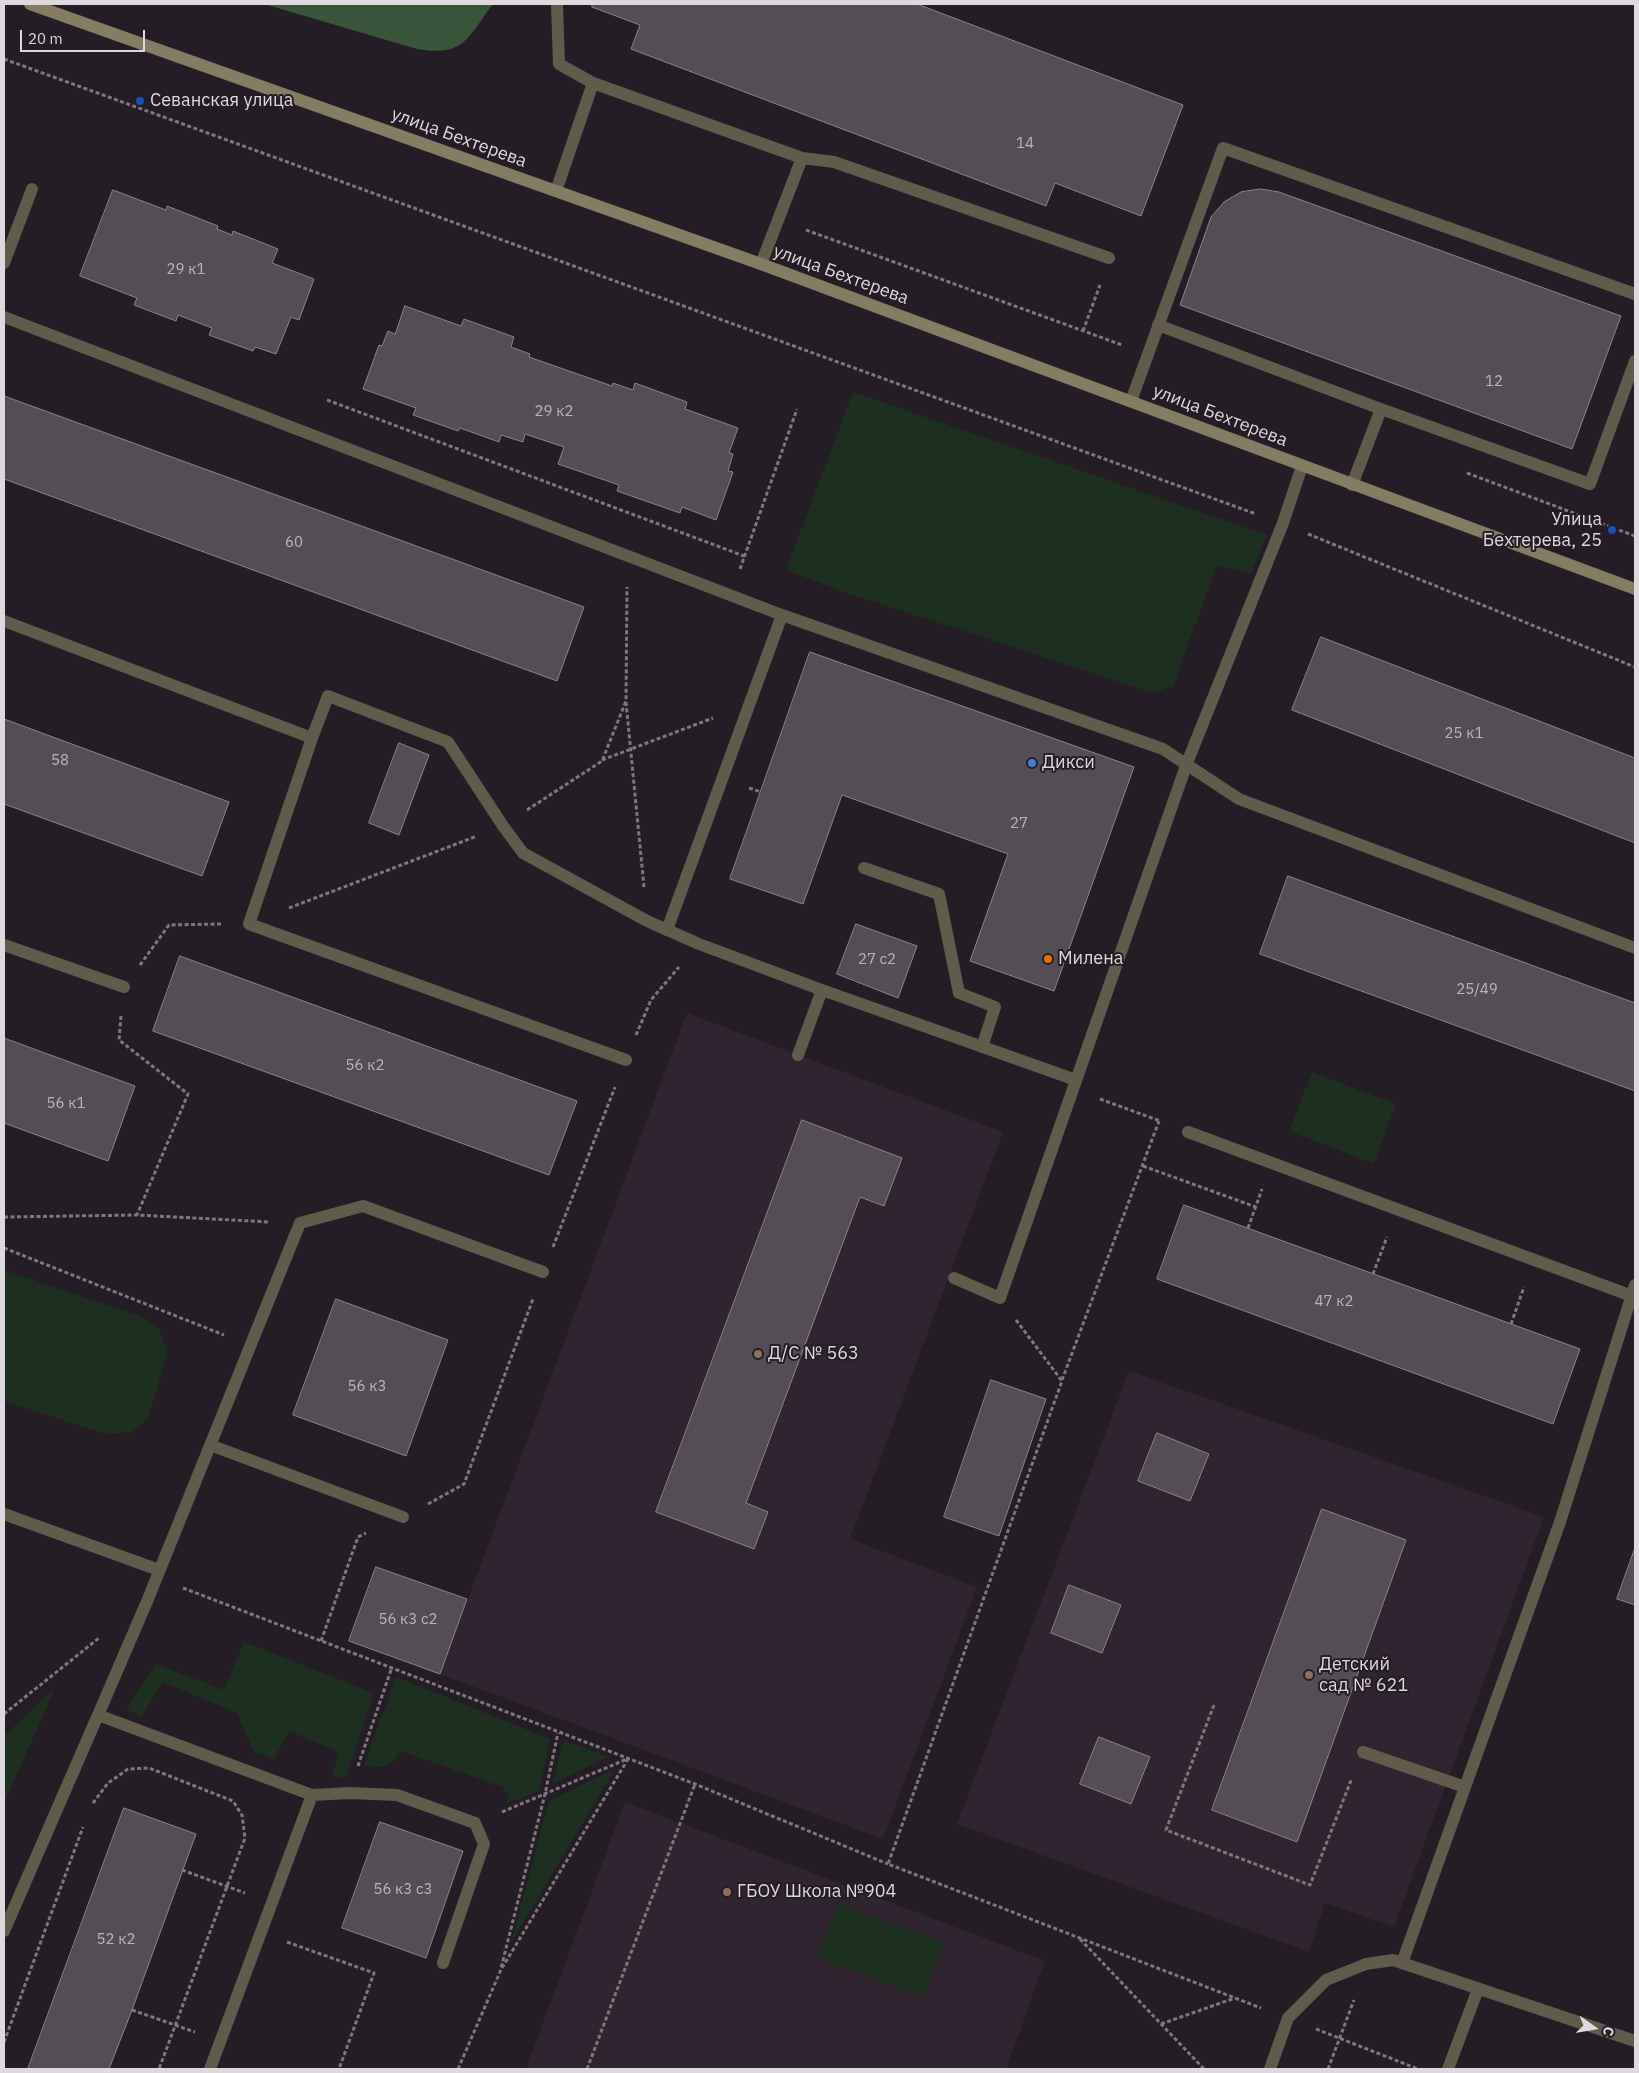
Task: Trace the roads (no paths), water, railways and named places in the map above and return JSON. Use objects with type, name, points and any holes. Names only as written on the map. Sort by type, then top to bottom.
[{"type":"street","name":"улица Бехтерева","points":[[30,4],[761,264],[1635,589]]},
{"type":"lane","points":[[558,4],[559,64],[594,83],[802,158],[834,162],[1109,258]]},
{"type":"lane","points":[[556,190],[594,83]]},
{"type":"lane","points":[[1131,401],[1223,148],[1635,294]]},
{"type":"lane","points":[[761,264],[802,158]]},
{"type":"lane","points":[[4,263],[32,189]]},
{"type":"lane","points":[[4,317],[782,615],[1163,749],[1239,799],[1635,948]]},
{"type":"lane","points":[[1158,325],[1381,409],[1590,484],[1635,361]]},
{"type":"lane","points":[[1352,485],[1381,409]]},
{"type":"lane","points":[[954,1278],[1000,1298],[1187,764],[1282,523],[1302,466]]},
{"type":"lane","points":[[668,930],[748,704],[782,615]]},
{"type":"lane","points":[[4,621],[312,738]]},
{"type":"lane","points":[[626,1060],[249,924],[328,696],[448,742],[503,826],[524,853],[647,921],[699,944],[982,1047],[1075,1085]]},
{"type":"lane","points":[[864,868],[939,894],[959,993],[995,1007],[982,1047]]},
{"type":"lane","points":[[4,945],[124,987]]},
{"type":"lane","points":[[798,1055],[822,990]]},
{"type":"lane","points":[[1188,1132],[1534,1259],[1634,1290],[1560,1522],[1402,1963]]},
{"type":"lane","points":[[4,1931],[158,1574],[300,1223],[363,1206],[544,1272]]},
{"type":"lane","points":[[210,1445],[403,1517]]},
{"type":"lane","points":[[4,1514],[158,1574]]},
{"type":"lane","points":[[98,1715],[312,1795],[397,1795],[475,1824],[484,1844],[442,1963]]},
{"type":"lane","points":[[1362,1752],[1465,1787]]},
{"type":"lane","points":[[210,2069],[312,1795]]},
{"type":"lane","points":[[1270,2069],[1288,2018],[1326,1980],[1366,1964],[1393,1960],[1635,2041]]},
{"type":"lane","points":[[1448,2069],[1478,1989]]},
{"type":"place","name":"Севанская улица","points":[[140,101]]},
{"type":"place","name":"Улица Бехтерева, 25","points":[[1612,530]]},
{"type":"place","name":"Дикси","points":[[1032,763]]},
{"type":"place","name":"Милена","points":[[1048,959]]},
{"type":"place","name":"Д/C № 563","points":[[758,1354]]},
{"type":"place","name":"Детский сад № 621","points":[[1309,1675]]},
{"type":"place","name":"ГБОУ Школа №904","points":[[727,1892]]}]
